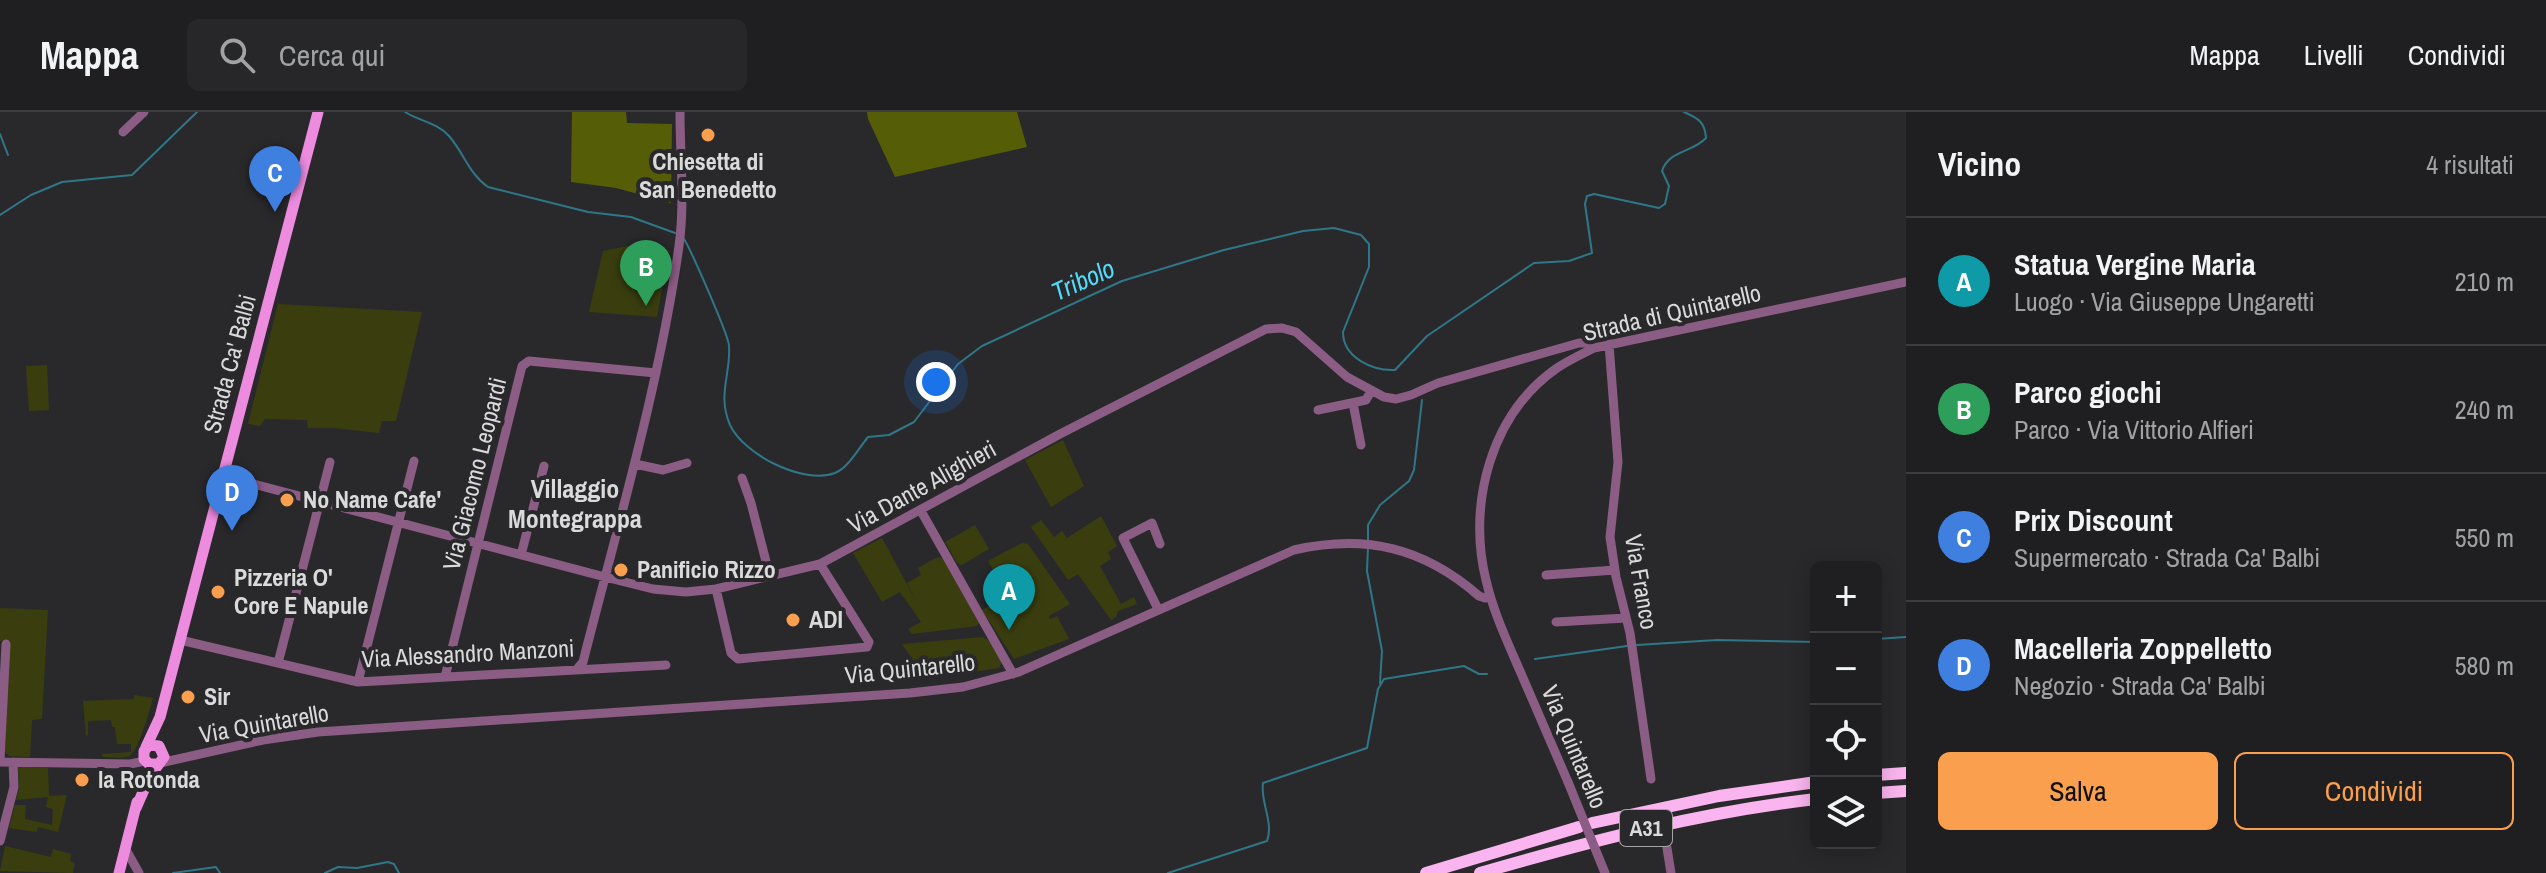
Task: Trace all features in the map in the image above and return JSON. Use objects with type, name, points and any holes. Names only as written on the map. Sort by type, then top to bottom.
[{"type":"highway","points":[[1882,775],[1906,773]]},
{"type":"highway","name":"A31","points":[[1592,823],[1719,796],[1810,783]]},
{"type":"highway","points":[[1882,793],[1906,791]]},
{"type":"highway","name":"A31","points":[[1480,873],[1626,833],[1746,807],[1810,800]]},
{"type":"highway","points":[[1426,873],[1579,827]]},
{"type":"main road","name":"Strada Ca' Balbi","points":[[119,873],[318,112]]},
{"type":"main road","name":"Strada Ca' Balbi","points":[[160,717],[162,748]]},
{"type":"main road","points":[[150,758],[153,744],[162,748]]},
{"type":"street","points":[[123,132],[144,112]]},
{"type":"street","points":[[578,668],[583,662],[656,373],[679,244],[680,112]]},
{"type":"street","name":"Strada di Quintarello","points":[[1490,596],[1481,559],[1480,516],[1484,482],[1502,433],[1530,392],[1558,367],[1594,348],[1609,344],[1906,282]]},
{"type":"street","name":"Via Dante Alighieri","points":[[223,476],[605,577],[653,589],[686,592],[716,589],[820,564],[1073,427],[1266,329],[1282,328],[1296,332],[1347,377],[1384,397],[1402,398],[1438,383],[1579,343],[1589,343],[1594,348]]},
{"type":"street","name":"Via Franco","points":[[1609,344],[1618,462],[1610,537],[1632,646],[1651,779]]},
{"type":"street","name":"Via Giacomo Leopardi","points":[[445,677],[522,366],[529,361],[656,373]]},
{"type":"street","points":[[1318,410],[1366,400],[1371,391]]},
{"type":"street","points":[[1353,403],[1361,445]]},
{"type":"street","points":[[358,682],[414,461]]},
{"type":"street","points":[[278,663],[330,462]]},
{"type":"street","points":[[635,464],[663,470],[687,463]]},
{"type":"street","points":[[521,555],[544,466]]},
{"type":"street","points":[[742,478],[770,577]]},
{"type":"street","points":[[921,511],[1013,674]]},
{"type":"street","points":[[1158,609],[1123,538],[1152,523],[1160,544]]},
{"type":"street","name":"Via Quintarello","points":[[150,758],[188,757],[263,740],[318,732],[963,687],[1013,674],[1294,550],[1320,544],[1358,543],[1414,555],[1454,576],[1479,596],[1490,596],[1605,873]]},
{"type":"street","points":[[716,589],[731,653],[738,659],[867,647],[869,642],[820,564]]},
{"type":"street","points":[[1546,575],[1615,570]]},
{"type":"street","points":[[1556,622],[1626,618]]},
{"type":"street","name":"Via Alessandro Manzoni","points":[[180,640],[358,682],[666,665]]},
{"type":"street","points":[[6,644],[0,761],[125,764],[150,758]]},
{"type":"street","name":"Via Quintarello","points":[[162,748],[188,757]]},
{"type":"street","points":[[0,841],[14,787],[13,762]]},
{"type":"street","points":[[125,848],[139,873]]},
{"type":"street","points":[[1667,848],[1671,873]]},
{"type":"green space","points":[[572,112],[626,112],[627,123],[672,124],[671,203],[616,188],[571,182]]},
{"type":"green space","points":[[867,112],[1017,112],[1027,147],[895,177]]},
{"type":"green space","points":[[637,244],[669,250],[657,317],[589,312],[603,251]]},
{"type":"green space","points":[[278,304],[422,312],[396,421],[382,421],[379,433],[308,428],[307,420],[265,419],[260,426],[248,424]]},
{"type":"green space","points":[[47,365],[49,410],[29,411],[26,366]]},
{"type":"green space","points":[[1063,440],[1084,486],[1051,507],[1025,460]]},
{"type":"green space","points":[[1101,516],[1117,546],[1108,552],[1111,559],[1100,566],[1121,604],[1134,597],[1137,604],[1118,611],[1111,620],[1078,574],[1068,580],[1031,527],[1041,520],[1054,537],[1062,531],[1067,538]]},
{"type":"green space","points":[[975,525],[989,549],[962,565],[957,563],[945,542]]},
{"type":"green space","points":[[882,538],[917,603],[907,583],[921,575],[918,568],[938,557],[943,559],[979,623],[977,626],[912,634],[908,629],[921,622],[900,592],[882,602],[853,553]]},
{"type":"green space","points":[[1022,543],[1028,544],[1070,604],[1049,616],[1050,619],[1057,616],[1069,639],[1014,659],[982,610],[1007,595],[988,561]]},
{"type":"green space","points":[[0,608],[48,610],[42,719],[32,720],[30,757],[9,756],[5,752],[9,642],[0,641]]},
{"type":"green space","points":[[983,637],[1002,662],[999,668],[926,679],[902,644]]},
{"type":"green space","points":[[134,695],[153,698],[136,747],[129,756],[126,757],[103,757],[102,754],[131,752],[131,744],[117,744],[111,720],[88,721],[86,736],[83,701],[134,699]]},
{"type":"green space","points":[[18,766],[48,768],[49,796],[67,795],[58,832],[38,827],[37,832],[9,828],[15,805],[26,805],[25,819],[52,825],[53,809],[46,807],[48,797],[16,800]]},
{"type":"green space","points":[[5,846],[51,857],[53,849],[71,854],[70,861],[75,863],[73,873],[0,871]]},
{"type":"waterway","name":"Tribolo","points":[[0,215],[31,195],[62,182],[132,175],[197,112]]},
{"type":"waterway","name":"Tribolo","points":[[405,112],[445,132],[476,176],[488,187],[588,212],[631,217],[675,233]]},
{"type":"waterway","name":"Tribolo","points":[[684,239],[709,292],[729,346],[725,404],[730,425],[737,436],[761,457],[792,471],[822,476],[844,467],[868,437],[889,435],[914,422],[958,364],[982,346],[1122,281],[1224,250],[1303,231],[1334,228],[1361,235],[1369,244],[1369,267],[1343,332],[1344,341],[1361,361],[1378,368],[1395,370],[1427,336],[1534,263],[1569,261],[1592,253],[1585,204],[1587,196],[1594,194],[1659,208],[1665,204],[1669,186],[1662,171],[1665,164],[1706,138],[1700,121],[1684,112]]},
{"type":"waterway","points":[[0,134],[8,155]]},
{"type":"waterway","points":[[1368,540],[1368,525],[1380,505],[1409,481],[1414,470],[1422,400]]},
{"type":"waterway","points":[[1368,547],[1367,571],[1382,651],[1380,683]]},
{"type":"waterway","points":[[1882,639],[1906,637]]},
{"type":"waterway","points":[[1637,645],[1717,640],[1810,642]]},
{"type":"waterway","points":[[1535,659],[1627,646]]},
{"type":"waterway","points":[[1168,873],[1267,841],[1269,827],[1263,783],[1367,748],[1378,689],[1384,679],[1464,666],[1479,674],[1487,674]]},
{"type":"waterway","points":[[325,873],[338,867],[357,868],[388,862],[394,864],[399,873]]},
{"type":"waterway","points":[[173,873],[216,867],[220,873]]},
{"type":"place","name":"Chiesetta di San Benedetto","points":[[708,135]]},
{"type":"place","name":"Prix Discount","points":[[275,212]]},
{"type":"place","name":"Parco giochi","points":[[646,306]]},
{"type":"place","name":"No Name Cafe'","points":[[287,500]]},
{"type":"place","name":"Macelleria Zoppelletto","points":[[232,531]]},
{"type":"place","name":"Panificio Rizzo","points":[[621,570]]},
{"type":"place","name":"Pizzeria O' Core E Napule","points":[[218,592]]},
{"type":"place","name":"ADI","points":[[793,620]]},
{"type":"place","name":"Statua Vergine Maria","points":[[1009,630]]},
{"type":"place","name":"Sir","points":[[188,697]]},
{"type":"place","name":"la Rotonda","points":[[82,780]]},
{"type":"district","name":"Villaggio Montegrappa","points":[[575,504]]}]
